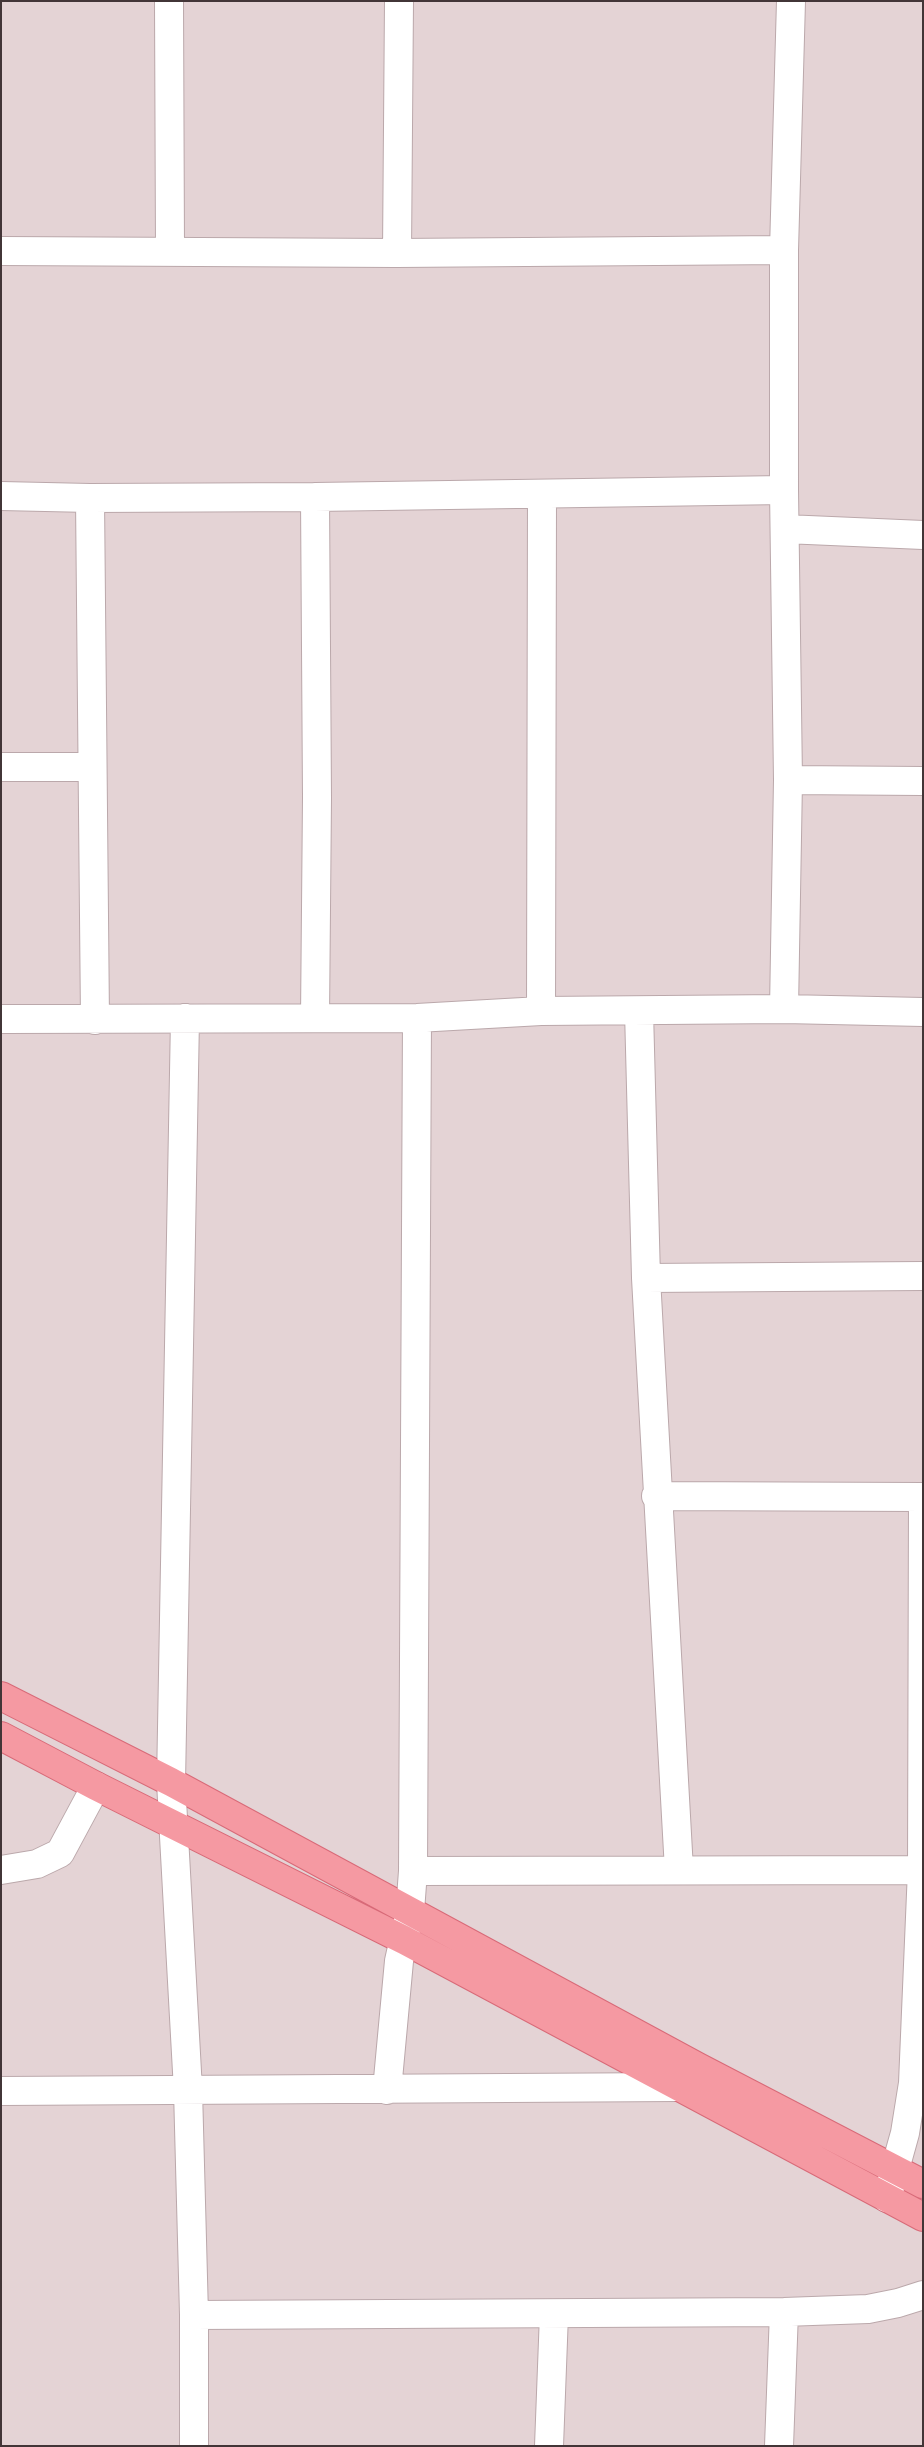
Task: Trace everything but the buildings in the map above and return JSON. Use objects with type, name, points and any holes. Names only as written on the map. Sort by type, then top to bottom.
[{"type":"main road","points":[[1,1696],[171,1782],[698,2067],[923,2184]]},
{"type":"main road","points":[[1,1736],[96,1786],[404,1940],[923,2217]]},
{"type":"street","points":[[169,1],[170,250]]},
{"type":"street","points":[[397,253],[398,1]]},
{"type":"street","points":[[784,1009],[788,780],[784,490],[784,250],[791,1]]},
{"type":"street","points":[[1,251],[170,250],[397,253],[784,250]]},
{"type":"street","points":[[1,496],[90,498],[315,497],[784,490]]},
{"type":"street","points":[[541,1011],[542,494]]},
{"type":"street","points":[[315,497],[317,798],[315,1018]]},
{"type":"street","points":[[90,498],[95,1020]]},
{"type":"street","points":[[785,529],[923,535]]},
{"type":"street","points":[[1,767],[92,767]]},
{"type":"street","points":[[788,780],[923,781]]},
{"type":"street","points":[[1,1019],[417,1018],[541,1011],[784,1009],[923,1012]]},
{"type":"street","points":[[640,1011],[646,1278],[656,1496],[679,1870]]},
{"type":"street","points":[[185,1018],[171,1782],[188,2090],[194,2315],[194,2446]]},
{"type":"street","points":[[387,2090],[399,1961],[410,1910],[414,1871],[417,1018]]},
{"type":"street","points":[[646,1278],[923,1276]]},
{"type":"street","points":[[656,1496],[923,1497],[922,1870],[913,2083],[896,2169],[887,2198]]},
{"type":"street","points":[[1,1870],[37,1864],[60,1852],[96,1786]]},
{"type":"street","points":[[414,1871],[922,1870]]},
{"type":"street","points":[[1,2091],[677,2087]]},
{"type":"street","points":[[194,2315],[784,2312],[868,2309],[898,2303],[923,2295]]},
{"type":"street","points":[[779,2446],[784,2312]]},
{"type":"street","points":[[549,2446],[554,2314]]},
{"type":"shaded area","points":[[1,1],[923,1],[923,2446],[1,2446]]}]
